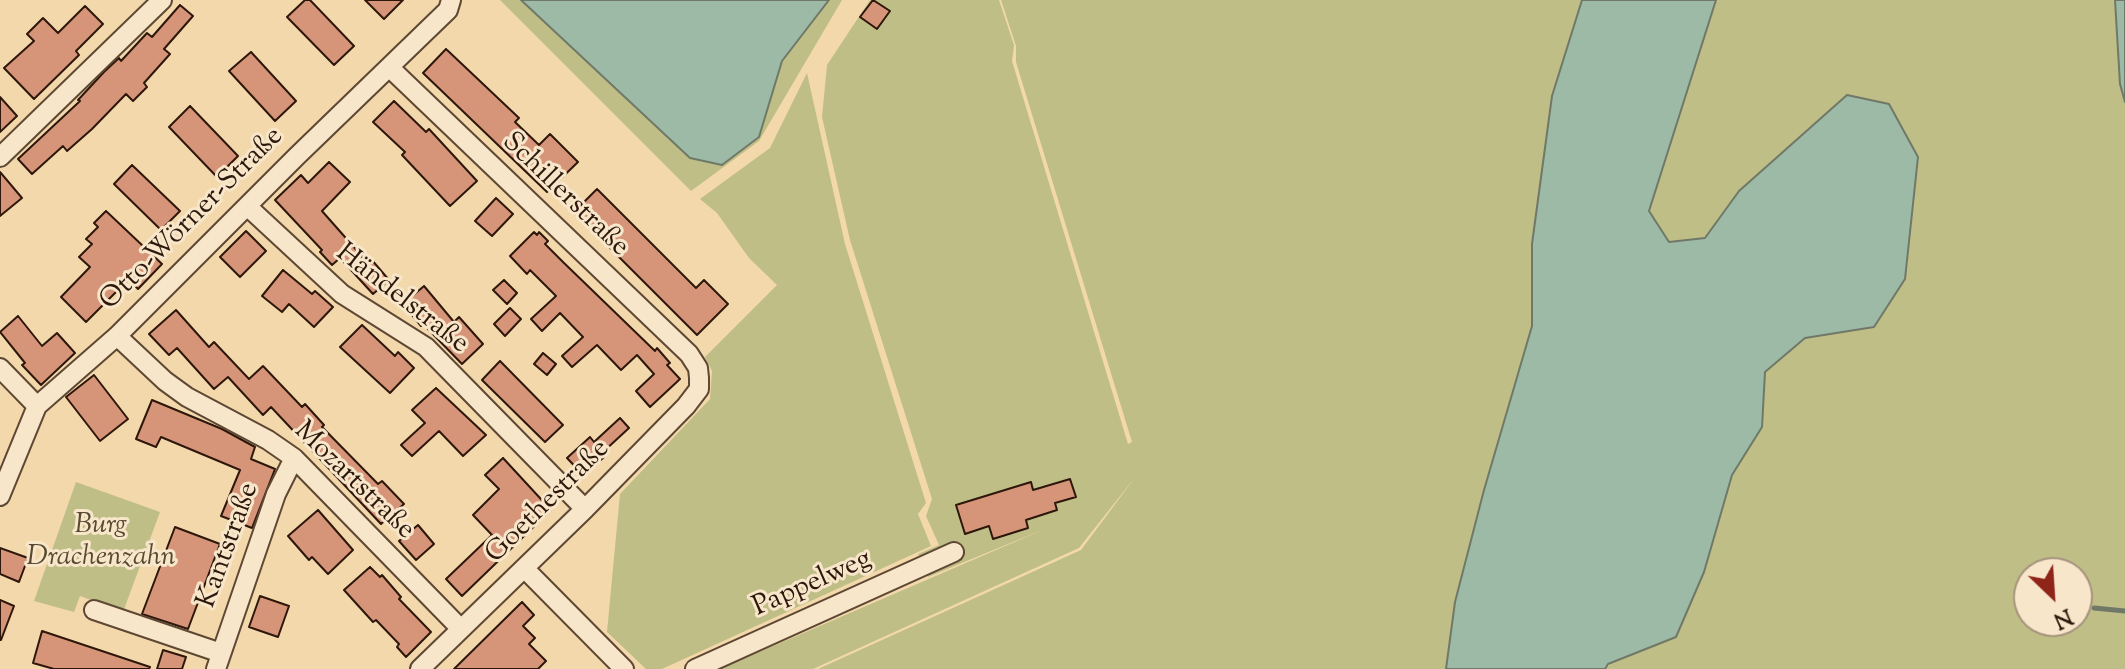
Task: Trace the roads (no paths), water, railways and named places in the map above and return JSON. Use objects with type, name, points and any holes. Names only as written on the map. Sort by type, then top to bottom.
[{"type":"street","points":[[0,157],[162,0]]},
{"type":"street","name":"Otto-Wörner-Straße","points":[[0,496],[37,406],[117,336],[448,10],[451,0]]},
{"type":"street","name":"Schillerstraße","points":[[389,67],[678,343],[698,368]]},
{"type":"street","name":"Händelstraße","points":[[247,206],[342,294],[426,347],[585,509]]},
{"type":"street","name":"Mozartstraße","points":[[117,336],[187,397],[268,440],[294,458],[461,629]]},
{"type":"street","points":[[0,368],[37,406]]},
{"type":"street","name":"Goethestraße","points":[[420,669],[686,406],[699,389],[698,368]]},
{"type":"street","name":"Kantstraße","points":[[94,610],[218,661],[276,494],[294,458]]},
{"type":"street","name":"Pappelweg","points":[[695,669],[954,552]]},
{"type":"street","points":[[524,568],[624,669]]},
{"type":"waterway","points":[[2094,608],[2125,611]]},
{"type":"park label","name":"Burg Drachenzahn","points":[[101,543]]}]
